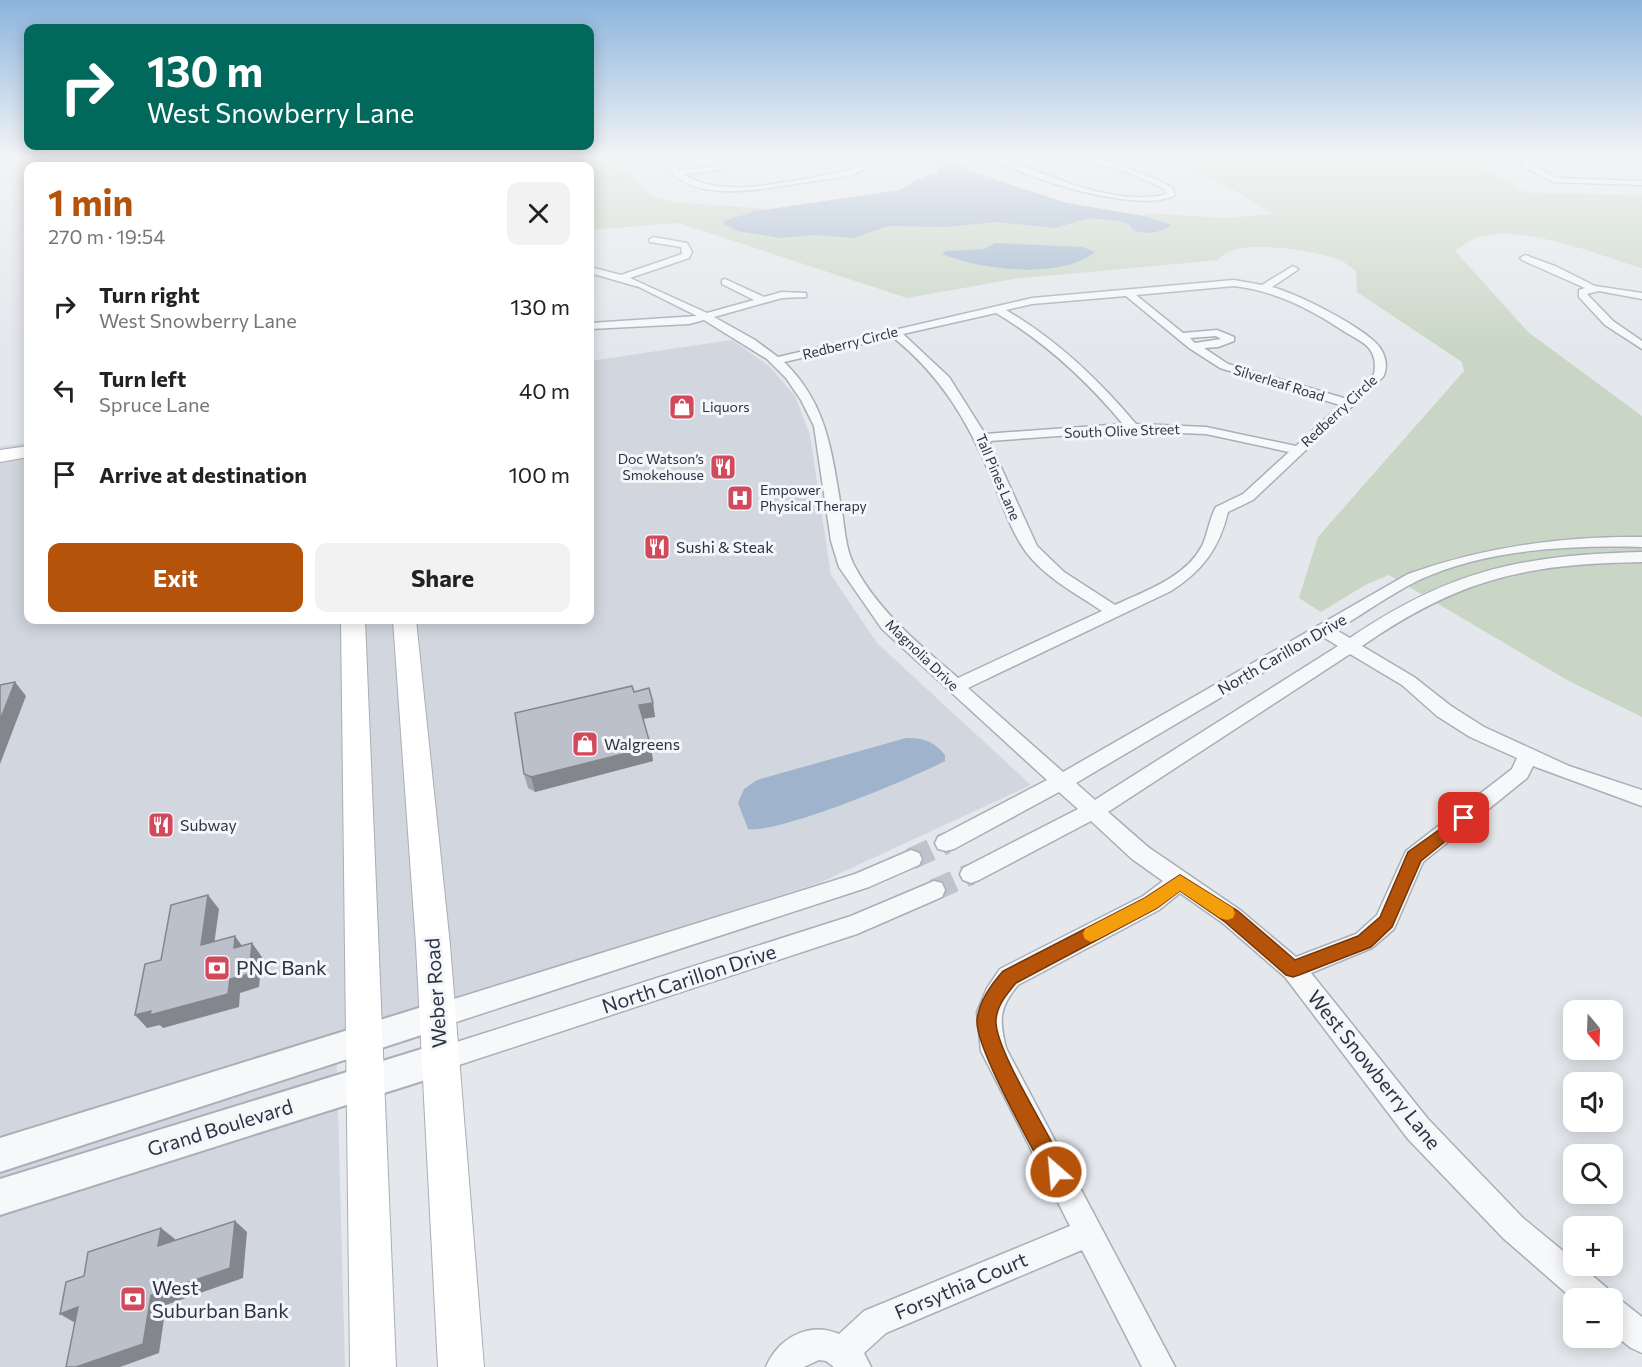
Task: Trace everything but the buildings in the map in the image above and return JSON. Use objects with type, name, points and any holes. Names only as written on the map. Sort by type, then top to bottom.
[{"type":"main road","points":[[0,456],[24,453]]},
{"type":"main road","points":[[352,624],[373,1367]]},
{"type":"main road","name":"Weber Road","points":[[404,624],[438,1016],[461,1367]]},
{"type":"street","points":[[623,278],[686,256],[688,252],[684,245],[653,240]]},
{"type":"street","points":[[1525,258],[1552,268],[1592,288],[1642,296]]},
{"type":"street","points":[[1265,287],[1293,269]]},
{"type":"street","name":"Magnolia Drive","points":[[594,271],[623,278],[660,292],[705,316],[776,361],[791,376],[813,409],[820,426],[839,541],[847,567],[888,625],[1061,782]]},
{"type":"street","points":[[725,282],[763,300]]},
{"type":"street","name":"Redberry Circle","points":[[776,361],[995,308],[1126,291],[1234,283],[1265,287],[1298,299],[1372,345],[1382,366],[1379,375],[1248,497],[1221,510],[1216,533],[1206,555],[1190,572],[1165,588],[954,687]]},
{"type":"street","points":[[1592,288],[1585,290],[1582,295],[1609,323],[1642,346]]},
{"type":"street","name":"Silverleaf Road","points":[[1126,291],[1193,346],[1224,366],[1348,403]]},
{"type":"street","points":[[594,326],[689,321],[763,300],[803,295]]},
{"type":"street","points":[[995,308],[1030,328],[1071,360],[1134,429]]},
{"type":"street","name":"Tall Pines Lane","points":[[893,332],[943,375],[969,413],[1018,524],[1032,549],[1053,570],[1114,612]]},
{"type":"street","points":[[1180,336],[1217,333],[1230,339],[1218,344],[1193,346]]},
{"type":"street","name":"South Olive Street","points":[[982,438],[1134,429],[1191,429],[1226,433],[1297,450]]},
{"type":"street","name":"North Carillon Drive","points":[[946,843],[1061,782],[1414,577],[1460,560],[1509,549],[1569,543],[1642,542]]},
{"type":"street","name":"North Carillon Drive","points":[[971,874],[997,863],[1093,811],[1440,591],[1529,564],[1589,558],[1642,557]]},
{"type":"street","points":[[1324,630],[1408,681],[1444,711],[1477,732],[1527,757],[1642,798]]},
{"type":"street","points":[[1293,969],[1364,941],[1386,922],[1414,857],[1520,773],[1527,757]]},
{"type":"street","name":"West Snowberry Lane","points":[[1061,782],[1140,853],[1232,916],[1293,969],[1418,1129],[1513,1228],[1583,1288]]},
{"type":"street","points":[[0,1155],[861,882],[911,859]]},
{"type":"street","points":[[1159,1367],[994,1051],[986,1021],[994,994],[1009,977],[1151,903],[1180,882]]},
{"type":"street","name":"North Carillon Drive","points":[[441,1059],[847,927],[934,890]]},
{"type":"street","name":"Grand Boulevard","points":[[0,1197],[441,1059]]},
{"type":"street","name":"Forsythia Court","points":[[782,1367],[794,1352],[810,1344],[827,1344],[849,1359],[875,1322],[1088,1233]]},
{"type":"street","points":[[1623,1322],[1642,1337]]},
{"type":"shaded area","points":[[732,340],[769,366],[795,396],[810,435],[831,575],[877,643],[1031,785],[819,883],[336,1037],[345,1367],[0,1367],[0,447],[24,444],[24,624],[594,624],[594,360]]},
{"type":"green space","points":[[594,220],[1642,220],[1642,268],[1558,242],[1514,234],[1494,234],[1474,238],[1455,251],[1528,332],[1642,416],[1642,717],[1567,680],[1389,575],[1367,584],[1321,612],[1299,598],[1318,537],[1464,371],[1462,362],[1357,292],[1356,271],[1340,260],[1296,250],[1258,247],[1227,253],[1218,260],[1014,279],[907,298],[679,223],[594,230]]},
{"type":"water","points":[[1083,220],[1055,228],[996,222],[945,227],[888,226],[854,238],[814,235],[781,238],[737,231],[724,224],[724,221]]},
{"type":"water","points":[[1106,220],[1156,220],[1172,225],[1148,233],[1133,230],[1129,224]]},
{"type":"water","points":[[995,243],[1083,247],[1095,252],[1080,261],[1062,266],[1020,270],[978,264],[942,254],[946,251],[984,249]]},
{"type":"water","points":[[906,738],[932,743],[945,755],[945,761],[905,780],[816,814],[787,823],[748,829],[738,803],[744,789],[757,780]]},
{"type":"tunnel","points":[[911,859],[946,843]]},
{"type":"tunnel","points":[[934,890],[971,874]]},
{"type":"slow traffic","points":[[1091,934],[1151,903],[1180,882],[1227,913]]},
{"type":"place","name":"Liquors","points":[[682,407]]},
{"type":"place","name":"Doc Watson’s Smokehouse","points":[[723,467]]},
{"type":"place","name":"Empower Physical Therapy","points":[[740,498]]},
{"type":"place","name":"Sushi & Steak","points":[[657,547]]},
{"type":"place","name":"Walgreens","points":[[585,744]]},
{"type":"place","name":"Subway","points":[[161,825]]},
{"type":"place","name":"PNC Bank","points":[[217,968]]},
{"type":"place","name":"West Suburban Bank","points":[[133,1299]]},
{"type":"route","points":[[1056,1172],[994,1051],[986,1021],[994,994],[1009,977],[1151,903],[1180,882],[1232,916],[1293,969],[1364,941],[1386,922],[1414,857],[1464,818]]}]
